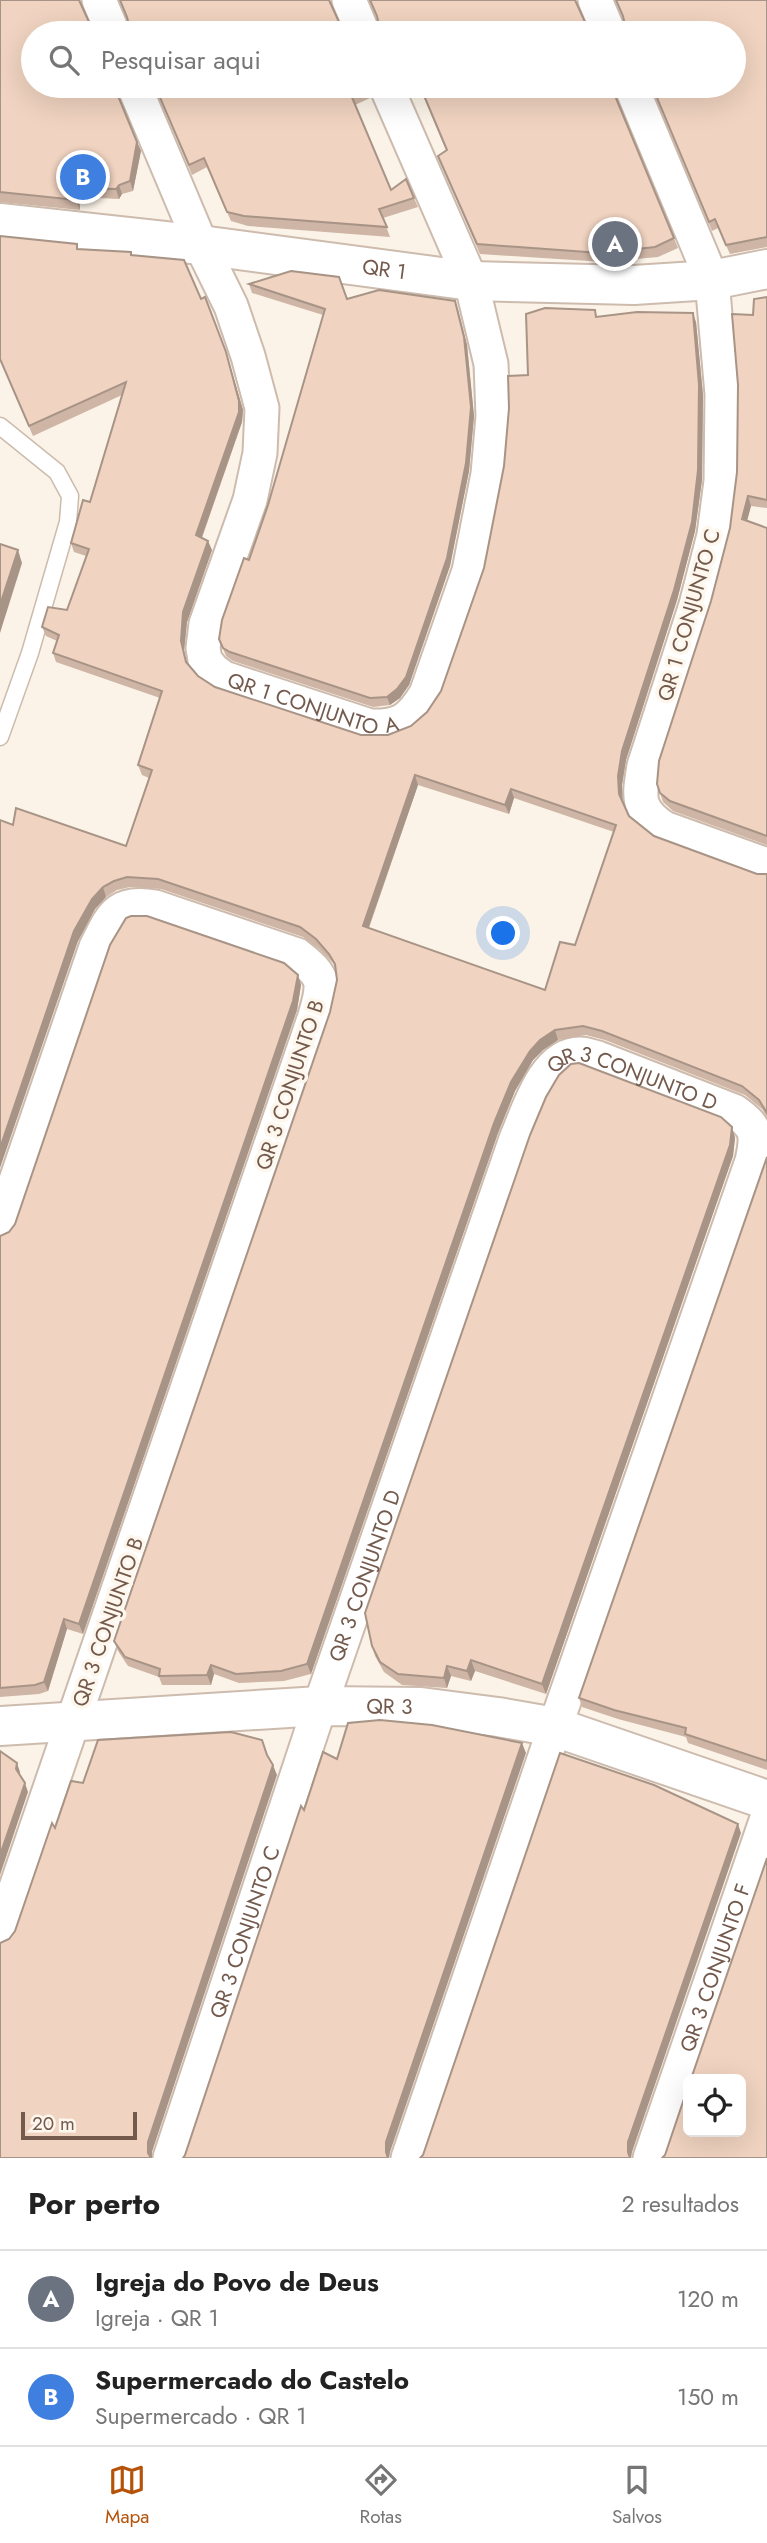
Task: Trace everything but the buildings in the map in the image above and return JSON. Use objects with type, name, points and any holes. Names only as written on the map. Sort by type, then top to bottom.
[{"type":"street","points":[[99,0],[108,21]]},
{"type":"street","points":[[349,0],[358,21]]},
{"type":"street","points":[[595,0],[604,21]]},
{"type":"street","name":"QR 1 CONJUNTO A","points":[[139,98],[201,245],[231,306],[262,408],[260,453],[250,500],[206,624],[205,660],[224,678],[369,726],[400,724],[416,710],[426,694],[469,571],[488,474],[494,416],[491,364],[471,281],[391,98]]},
{"type":"street","name":"QR 1 CONJUNTO C","points":[[636,98],[712,280],[722,394],[720,481],[714,534],[696,606],[644,766],[640,794],[649,818],[664,828],[767,865]]},
{"type":"street","name":"QR 1","points":[[0,223],[201,245],[471,281],[634,285],[712,280],[767,269]]},
{"type":"street","name":"QR 3 CONJUNTO B","points":[[0,1227],[96,947],[110,920],[121,908],[135,903],[155,907],[297,955],[316,970],[321,983],[318,1007],[74,1722]]},
{"type":"street","name":"QR 3 CONJUNTO D","points":[[320,1706],[516,1139],[549,1071],[561,1060],[580,1054],[598,1058],[734,1111],[754,1129],[756,1143],[555,1727]]},
{"type":"street","name":"QR 3","points":[[0,1726],[320,1706],[421,1707],[555,1727],[767,1800]]},
{"type":"street","name":"QR 3 CONJUNTO C","points":[[170,2158],[320,1706]]},
{"type":"street","points":[[0,1934],[74,1722]]},
{"type":"street","points":[[408,2158],[555,1727]]},
{"type":"street","name":"QR 3 CONJUNTO F","points":[[650,2158],[767,1818]]},
{"type":"lane","points":[[0,426],[57,472],[70,496],[68,522],[30,653],[0,737]]},
{"type":"place","name":"Supermercado do Castelo","points":[[83,177]]},
{"type":"place","name":"Igreja do Povo de Deus","points":[[615,244]]}]
